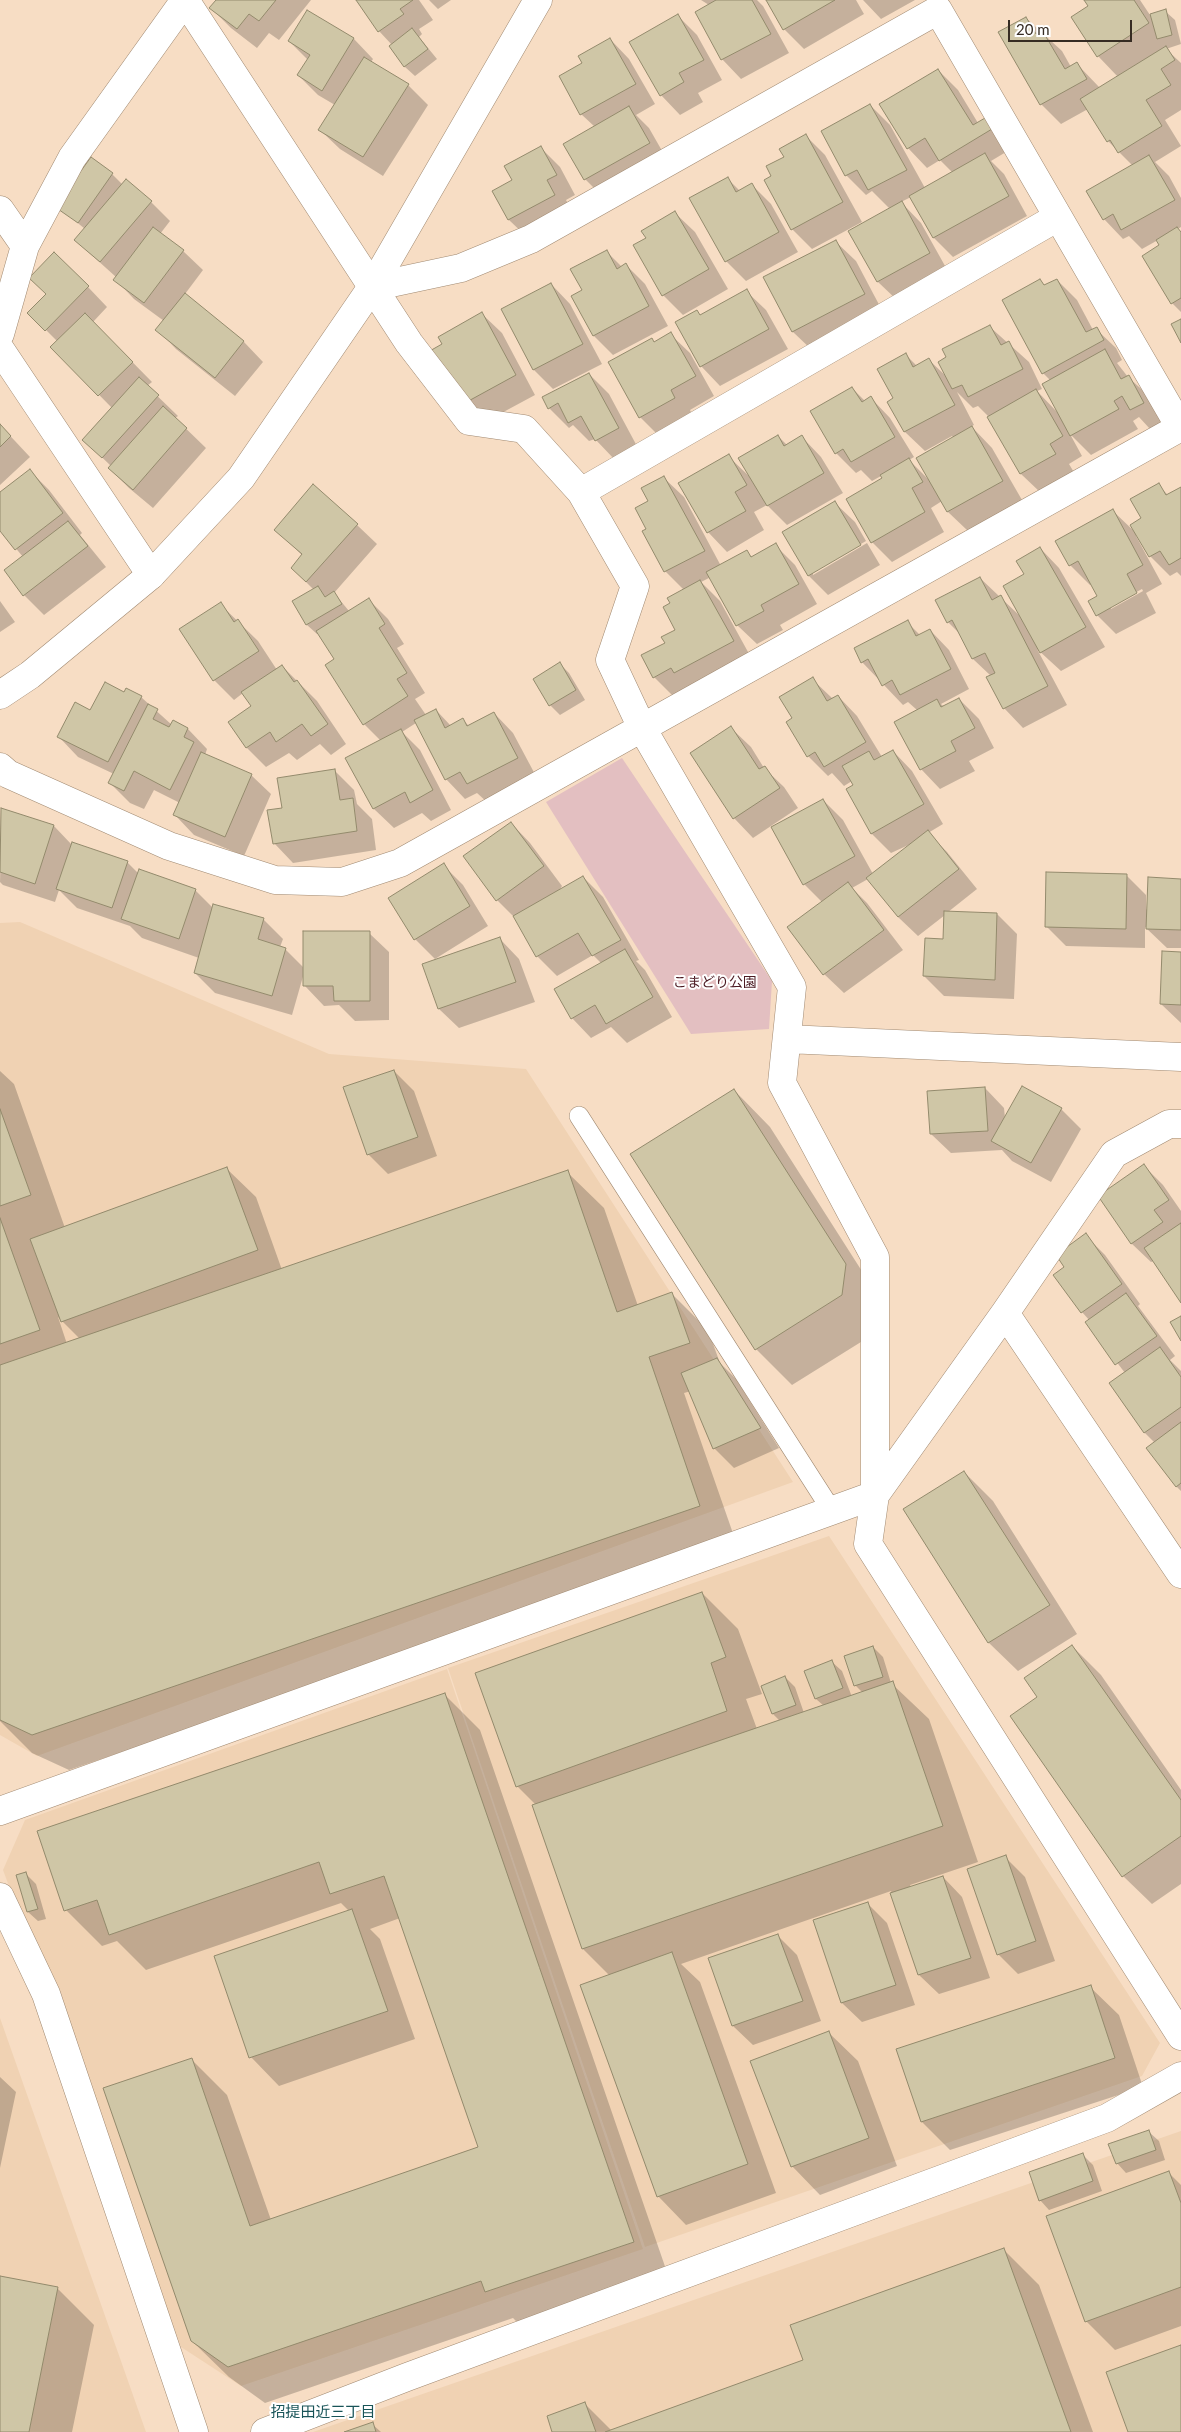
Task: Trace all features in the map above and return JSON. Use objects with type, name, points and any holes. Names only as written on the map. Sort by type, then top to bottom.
[{"type":"street","points":[[0,334],[25,246],[72,158],[185,0],[409,343],[469,420],[524,429],[580,492],[635,586],[610,660],[642,728],[792,987],[782,1083],[875,1257],[875,1495],[868,1544],[1181,2036]]},
{"type":"street","points":[[0,695],[30,675],[151,575],[241,478],[372,287],[538,0]]},
{"type":"street","points":[[0,767],[8,774],[169,846],[275,880],[342,882],[400,863],[1181,427],[938,10],[531,239],[461,268],[372,287]]},
{"type":"street","points":[[0,210],[25,246]]},
{"type":"street","points":[[580,492],[1058,217]]},
{"type":"street","points":[[0,349],[151,575]]},
{"type":"street","points":[[787,1039],[1181,1057]]},
{"type":"street","points":[[0,1812],[875,1495],[1005,1313],[1114,1154],[1177,1131]]},
{"type":"street","points":[[1005,1313],[1181,1574]]},
{"type":"street","points":[[0,1897],[46,1994],[194,2432]]},
{"type":"street","points":[[266,2432],[407,2377],[1107,2118],[1181,2076]]},
{"type":"lane","points":[[579,1116],[832,1511]]},
{"type":"shaded area","points":[[20,922],[329,1054],[526,1069],[793,1482],[37,1756],[0,1735],[0,923]]},
{"type":"shaded area","points":[[829,1536],[1160,2043],[1142,2076],[645,2247],[448,1668]]},
{"type":"shaded area","points":[[447,1669],[643,2249],[241,2386],[181,2347],[3,1870],[25,1820]]},
{"type":"shaded area","points":[[0,2018],[146,2432],[0,2432]]},
{"type":"shaded area","points":[[1181,2131],[1181,2432],[313,2432]]},
{"type":"green space","name":"こまどり公園","points":[[622,758],[772,981],[769,1029],[691,1034],[546,802]]},
{"type":"building","points":[[216,0],[276,0],[259,21],[249,14],[237,29],[209,8]]},
{"type":"building","points":[[356,0],[413,0],[400,9],[404,14],[378,32]]},
{"type":"building","points":[[716,0],[752,0],[771,34],[721,60],[695,12]]},
{"type":"building","points":[[766,0],[835,0],[783,30]]},
{"type":"building","points":[[1084,0],[1134,0],[1149,23],[1097,57],[1071,17],[1088,6]]},
{"type":"building","points":[[1166,9],[1172,35],[1157,39],[1150,14]]},
{"type":"building","points":[[307,10],[354,38],[322,91],[297,75],[310,55],[288,41]]},
{"type":"building","points":[[678,14],[704,60],[679,73],[684,82],[660,96],[629,42]]},
{"type":"building","points":[[1026,17],[1036,34],[1042,30],[1065,69],[1077,62],[1087,79],[1040,105],[998,32]]},
{"type":"building","points":[[412,28],[428,49],[404,67],[389,46]]},
{"type":"building","points":[[610,38],[636,84],[580,115],[559,76],[582,63],[578,56]]},
{"type":"building","points":[[1166,46],[1175,60],[1161,69],[1171,85],[1146,100],[1162,126],[1118,153],[1110,140],[1107,142],[1080,99]]},
{"type":"building","points":[[364,57],[409,84],[363,157],[318,130]]},
{"type":"building","points":[[938,69],[973,125],[985,118],[992,129],[939,161],[925,138],[907,149],[879,104]]},
{"type":"building","points":[[870,104],[907,170],[868,190],[857,170],[845,176],[821,131]]},
{"type":"building","points":[[629,106],[650,143],[584,180],[563,144]]},
{"type":"building","points":[[806,134],[843,202],[791,230],[764,180],[771,176],[766,166],[784,157],[779,149]]},
{"type":"building","points":[[541,146],[557,175],[547,180],[555,195],[508,220],[492,191],[512,180],[504,166]]},
{"type":"building","points":[[985,153],[1009,196],[933,238],[909,196]]},
{"type":"building","points":[[1149,155],[1175,200],[1121,230],[1113,214],[1103,220],[1086,191]]},
{"type":"building","points":[[91,157],[113,173],[78,223],[55,207]]},
{"type":"building","points":[[728,177],[736,192],[752,183],[779,232],[725,262],[689,198]]},
{"type":"building","points":[[126,179],[152,201],[100,262],[74,240]]},
{"type":"building","points":[[902,201],[930,253],[877,282],[848,231]]},
{"type":"building","points":[[675,211],[709,269],[662,296],[633,245],[646,238],[641,231]]},
{"type":"building","points":[[153,227],[184,250],[144,303],[113,280]]},
{"type":"building","points":[[1177,227],[1181,232],[1181,298],[1171,304],[1142,256],[1159,245],[1156,240]]},
{"type":"building","points":[[836,240],[865,294],[792,332],[763,277]]},
{"type":"building","points":[[607,250],[617,269],[626,263],[649,306],[593,336],[571,296],[582,290],[570,269]]},
{"type":"building","points":[[54,252],[89,286],[45,331],[27,313],[46,294],[29,278]]},
{"type":"building","points":[[1040,279],[1044,285],[1057,279],[1086,332],[1097,327],[1104,340],[1042,374],[1002,300]]},
{"type":"building","points":[[551,283],[583,344],[533,370],[501,309]]},
{"type":"building","points":[[747,289],[769,329],[700,367],[675,322],[697,310],[700,315]]},
{"type":"building","points":[[185,293],[244,341],[215,378],[155,330]]},
{"type":"building","points":[[482,312],[516,375],[463,404],[428,352],[442,344],[438,337]]},
{"type":"building","points":[[85,313],[133,362],[98,396],[50,347]]},
{"type":"building","points":[[1181,319],[1181,343],[1171,324]]},
{"type":"building","points":[[990,325],[1001,345],[1009,341],[1023,369],[968,397],[962,385],[952,389],[938,362],[946,357],[942,349]]},
{"type":"building","points":[[671,332],[696,376],[671,390],[675,398],[639,418],[608,362],[652,338],[654,342]]},
{"type":"building","points":[[1105,349],[1121,379],[1129,375],[1144,403],[1130,410],[1122,396],[1114,401],[1119,409],[1070,436],[1042,384]]},
{"type":"building","points":[[906,353],[913,367],[929,358],[955,405],[904,432],[887,402],[893,398],[877,369]]},
{"type":"building","points":[[589,373],[619,428],[595,441],[581,416],[568,423],[558,403],[548,409],[542,397]]},
{"type":"building","points":[[139,377],[159,395],[102,458],[82,440]]},
{"type":"building","points":[[852,387],[862,402],[871,396],[895,437],[851,462],[843,449],[835,454],[810,411]]},
{"type":"building","points":[[1036,389],[1063,436],[1050,444],[1056,454],[1020,474],[987,417]]},
{"type":"building","points":[[163,406],[187,428],[133,490],[108,468]]},
{"type":"building","points":[[0,424],[11,436],[0,447]]},
{"type":"building","points":[[972,426],[1003,481],[947,512],[916,458]]},
{"type":"building","points":[[778,435],[784,446],[802,435],[824,473],[767,506],[738,458]]},
{"type":"building","points":[[729,454],[747,485],[735,492],[746,511],[707,533],[678,483]]},
{"type":"building","points":[[909,458],[923,482],[912,488],[925,512],[871,543],[846,499],[882,478],[880,475]]},
{"type":"building","points":[[30,469],[63,513],[15,550],[0,531],[0,492]]},
{"type":"building","points":[[664,476],[705,551],[664,572],[642,531],[646,529],[635,508],[648,501],[641,488]]},
{"type":"building","points":[[1159,483],[1166,495],[1181,487],[1181,558],[1169,565],[1160,551],[1149,557],[1130,525],[1141,518],[1130,499]]},
{"type":"building","points":[[313,484],[358,524],[306,582],[291,568],[302,554],[274,530]]},
{"type":"building","points":[[835,501],[861,545],[808,576],[782,532]]},
{"type":"building","points":[[1113,509],[1143,565],[1127,574],[1137,593],[1096,616],[1088,601],[1097,596],[1078,561],[1069,566],[1055,541]]},
{"type":"building","points":[[68,521],[88,546],[23,596],[4,570]]},
{"type":"building","points":[[776,543],[799,584],[761,605],[764,611],[736,626],[706,572],[747,550],[751,557]]},
{"type":"building","points":[[1040,547],[1086,627],[1040,653],[1003,586],[1024,574],[1016,561]]},
{"type":"building","points":[[980,577],[992,600],[1001,595],[1048,686],[1003,709],[986,677],[995,673],[985,653],[972,659],[952,620],[947,623],[935,600]]},
{"type":"building","points":[[700,580],[734,641],[674,673],[671,668],[653,678],[641,655],[665,643],[661,637],[675,630],[663,607],[670,603],[667,598]]},
{"type":"building","points":[[318,586],[325,597],[334,591],[342,604],[306,625],[292,601]]},
{"type":"building","points":[[369,598],[385,624],[379,628],[407,673],[397,679],[408,696],[363,725],[325,665],[334,659],[316,631]]},
{"type":"building","points":[[221,602],[234,622],[238,619],[259,651],[213,681],[179,629]]},
{"type":"building","points":[[908,620],[916,636],[930,629],[951,669],[900,695],[892,680],[882,686],[868,659],[861,663],[854,648]]},
{"type":"building","points":[[560,662],[576,690],[549,706],[533,679]]},
{"type":"building","points":[[282,665],[294,682],[297,680],[328,724],[311,736],[302,724],[276,742],[270,732],[246,748],[228,722],[251,706],[241,692]]},
{"type":"building","points":[[813,677],[827,701],[838,695],[866,742],[824,767],[815,752],[807,757],[786,722],[792,718],[779,697]]},
{"type":"building","points":[[105,682],[124,692],[126,688],[142,696],[108,762],[57,737],[75,702],[90,710]]},
{"type":"building","points":[[959,698],[975,728],[951,741],[956,751],[920,770],[894,722],[937,699],[941,707]]},
{"type":"building","points":[[148,704],[158,709],[153,719],[169,727],[173,720],[188,728],[184,737],[194,742],[170,790],[134,771],[124,791],[108,783]]},
{"type":"building","points":[[436,709],[445,728],[463,718],[467,726],[494,712],[518,758],[467,784],[460,772],[445,780],[414,720]]},
{"type":"building","points":[[731,726],[759,769],[765,766],[780,788],[733,819],[690,753]]},
{"type":"building","points":[[401,729],[433,790],[410,803],[405,792],[373,809],[345,758]]},
{"type":"building","points":[[893,750],[924,804],[871,834],[846,789],[853,785],[842,766],[869,751],[874,760]]},
{"type":"building","points":[[201,752],[252,774],[225,837],[173,815]]},
{"type":"building","points":[[335,769],[340,800],[353,798],[357,831],[273,844],[267,810],[282,808],[277,778]]},
{"type":"building","points":[[823,799],[855,856],[803,885],[771,827]]},
{"type":"building","points":[[1,808],[54,825],[35,884],[0,872]]},
{"type":"building","points":[[511,822],[544,866],[496,901],[463,856]]},
{"type":"building","points":[[928,830],[959,869],[898,917],[866,878]]},
{"type":"building","points":[[72,842],[128,861],[112,908],[56,889]]},
{"type":"building","points":[[444,863],[470,906],[414,940],[388,898]]},
{"type":"building","points":[[139,869],[196,889],[179,939],[121,919]]},
{"type":"building","points":[[1046,872],[1127,874],[1126,929],[1045,927]]},
{"type":"building","points":[[583,876],[621,940],[592,956],[578,933],[536,957],[513,916]]},
{"type":"building","points":[[1148,877],[1181,879],[1181,930],[1146,929]]},
{"type":"building","points":[[848,882],[884,930],[823,975],[787,927]]},
{"type":"building","points":[[213,904],[264,918],[258,939],[286,948],[272,996],[194,973]]},
{"type":"building","points":[[944,911],[997,913],[995,980],[923,976],[925,938],[943,939]]},
{"type":"building","points":[[303,931],[370,931],[370,1001],[334,1001],[333,986],[303,986]]},
{"type":"building","points":[[500,937],[516,982],[438,1009],[422,964]]},
{"type":"building","points":[[625,949],[653,997],[606,1024],[595,1005],[571,1019],[554,989]]},
{"type":"building","points":[[1162,951],[1181,952],[1181,1005],[1160,1004]]},
{"type":"building","points":[[394,1070],[418,1137],[367,1155],[343,1087]]},
{"type":"building","points":[[1022,1086],[1062,1108],[1031,1163],[991,1141]]},
{"type":"building","points":[[985,1087],[988,1131],[930,1134],[927,1091]]},
{"type":"building","points":[[734,1089],[846,1264],[842,1295],[755,1350],[630,1154]]},
{"type":"building","points":[[0,1109],[31,1195],[0,1206]]},
{"type":"building","points":[[1144,1164],[1169,1200],[1154,1210],[1163,1222],[1131,1244],[1098,1196]]},
{"type":"building","points":[[227,1167],[258,1250],[61,1322],[30,1239]]},
{"type":"building","points":[[568,1170],[617,1312],[672,1292],[690,1343],[649,1357],[700,1506],[32,1735],[0,1720],[0,1365]]},
{"type":"building","points":[[0,1218],[40,1330],[0,1344]]},
{"type":"building","points":[[1181,1223],[1181,1303],[1144,1248]]},
{"type":"building","points":[[1086,1233],[1122,1284],[1081,1313],[1053,1275],[1064,1267],[1056,1255]]},
{"type":"building","points":[[1126,1293],[1157,1336],[1115,1365],[1085,1322]]},
{"type":"building","points":[[1181,1316],[1181,1341],[1170,1322]]},
{"type":"building","points":[[1160,1347],[1181,1377],[1181,1407],[1144,1433],[1109,1383]]},
{"type":"building","points":[[717,1358],[761,1428],[713,1449],[681,1373]]},
{"type":"building","points":[[1181,1422],[1181,1483],[1176,1487],[1146,1448]]},
{"type":"building","points":[[964,1471],[1050,1605],[988,1643],[903,1509]]},
{"type":"building","points":[[702,1592],[726,1657],[711,1663],[727,1711],[516,1787],[475,1673]]},
{"type":"building","points":[[1072,1645],[1181,1800],[1181,1836],[1122,1877],[1010,1716],[1037,1697],[1024,1678]]},
{"type":"building","points":[[873,1646],[883,1677],[854,1686],[844,1656]]},
{"type":"building","points":[[832,1660],[843,1688],[815,1699],[804,1671]]},
{"type":"building","points":[[785,1676],[796,1705],[772,1714],[761,1686]]},
{"type":"building","points":[[893,1681],[943,1826],[582,1949],[532,1805]]},
{"type":"building","points":[[445,1693],[634,2242],[485,2292],[481,2281],[228,2367],[191,2341],[103,2088],[192,2058],[250,2226],[478,2147],[384,1876],[330,1894],[319,1862],[109,1935],[97,1900],[64,1911],[37,1831]]},
{"type":"building","points":[[1006,1855],[1036,1941],[997,1955],[967,1869]]},
{"type":"building","points":[[26,1872],[38,1909],[27,1912],[16,1875]]},
{"type":"building","points":[[943,1876],[971,1958],[918,1975],[890,1893]]},
{"type":"building","points":[[868,1902],[896,1985],[841,2003],[813,1920]]},
{"type":"building","points":[[352,1909],[388,2011],[249,2058],[214,1956]]},
{"type":"building","points":[[778,1934],[803,2001],[732,2026],[708,1958]]},
{"type":"building","points":[[672,1952],[748,2164],[657,2197],[580,1985]]},
{"type":"building","points":[[1091,1985],[1115,2058],[921,2122],[896,2049]]},
{"type":"building","points":[[829,2031],[869,2138],[791,2167],[750,2061]]},
{"type":"building","points":[[1149,2130],[1156,2150],[1116,2164],[1108,2144]]},
{"type":"building","points":[[1083,2153],[1093,2181],[1039,2201],[1029,2172]]},
{"type":"building","points":[[1169,2171],[1181,2203],[1181,2287],[1085,2322],[1046,2216]]},
{"type":"building","points":[[1004,2248],[1071,2432],[605,2432],[803,2360],[790,2325]]},
{"type":"building","points":[[0,2276],[58,2287],[29,2432],[0,2432]]},
{"type":"building","points":[[1181,2345],[1181,2432],[1128,2432],[1106,2372]]},
{"type":"building","points":[[585,2402],[596,2432],[552,2432],[547,2416]]},
{"type":"building","points":[[373,2422],[376,2432],[344,2432]]},
{"type":"district","name":"招提田近三丁目","points":[[323,2412]]}]
